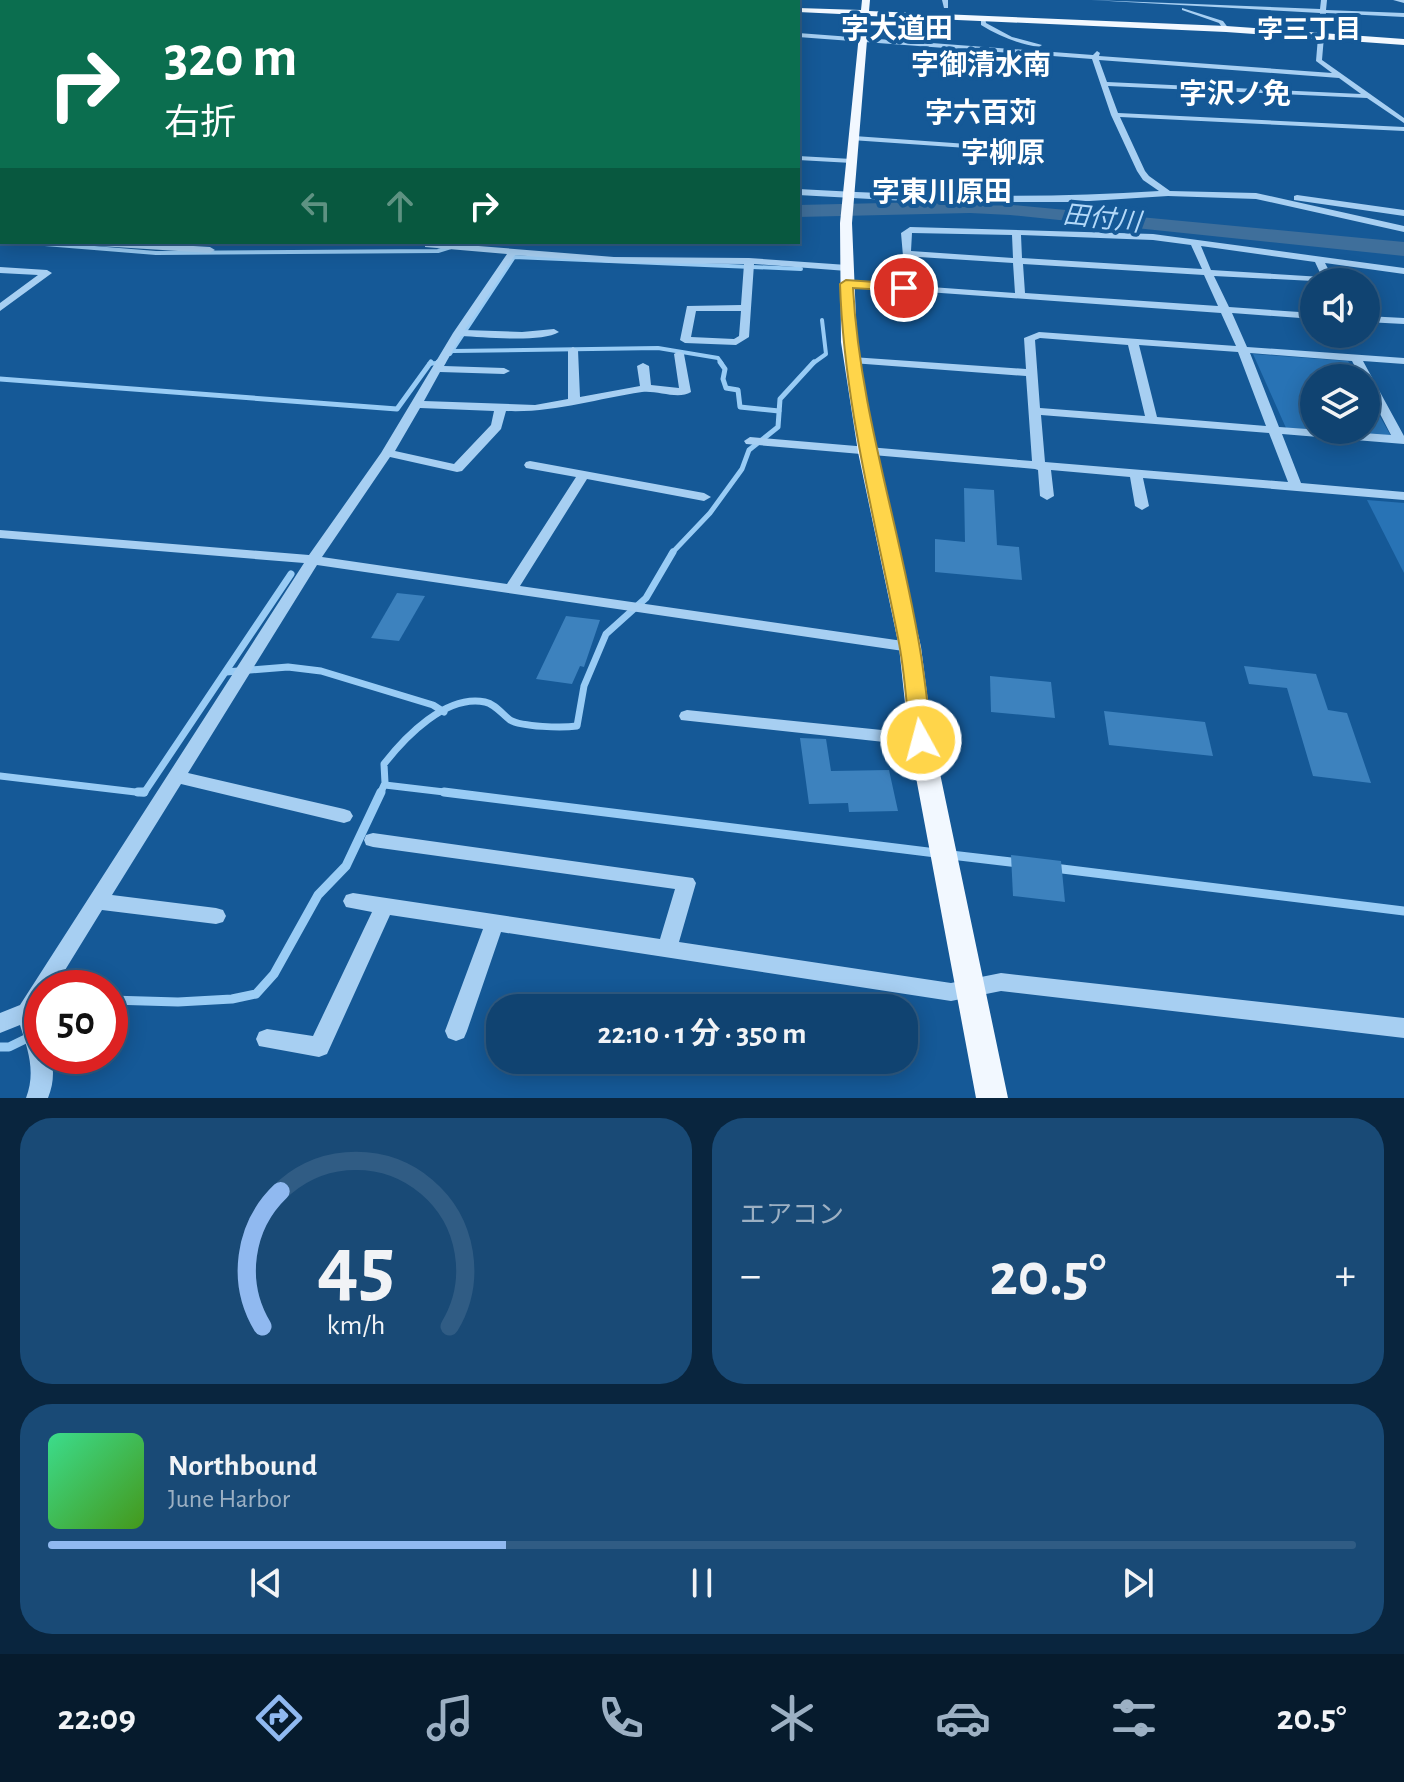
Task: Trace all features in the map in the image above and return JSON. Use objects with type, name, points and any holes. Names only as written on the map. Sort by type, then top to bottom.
[{"type":"main road","points":[[866,0],[847,206],[846,276],[852,360],[867,452],[910,647],[921,740],[992,1098]]},
{"type":"main road","points":[[800,10],[1226,29],[1404,42]]},
{"type":"street","points":[[1094,0],[1404,15]]},
{"type":"street","points":[[1324,0],[1319,61],[1404,121]]},
{"type":"street","points":[[1396,0],[1404,1]]},
{"type":"street","points":[[1153,1],[1219,21],[1226,29]]},
{"type":"street","points":[[983,18],[986,26],[1028,44],[1097,51],[1095,58],[1115,115],[1146,178],[1168,193]]},
{"type":"street","points":[[800,44],[801,35],[1095,58],[1228,64],[1340,76]]},
{"type":"street","points":[[1104,84],[1331,97],[1367,96]]},
{"type":"street","points":[[1115,115],[1404,129]]},
{"type":"street","points":[[1294,124],[1301,133]]},
{"type":"street","points":[[854,138],[996,148]]},
{"type":"street","points":[[800,158],[852,161]]},
{"type":"street","points":[[800,193],[847,206],[937,199],[1074,199],[1168,193],[1324,201],[1404,213]]},
{"type":"street","points":[[1256,196],[1404,229]]},
{"type":"street","points":[[1318,258],[1329,280],[906,254],[906,233],[910,230],[1153,237],[1318,258],[1404,271]]},
{"type":"street","points":[[1016,232],[1020,294]]},
{"type":"street","points":[[1194,242],[1243,350],[1296,487]]},
{"type":"street","points":[[115,244],[210,250]]},
{"type":"street","points":[[428,245],[646,261],[749,261],[846,276],[1020,294],[1300,315]]},
{"type":"street","points":[[56,970],[175,776],[313,560],[387,453],[458,333],[512,253]]},
{"type":"street","points":[[745,308],[691,308],[685,340],[741,340],[744,337],[749,261]]},
{"type":"street","points":[[0,270],[47,273],[0,308]]},
{"type":"street","points":[[1380,320],[1404,321]]},
{"type":"street","points":[[458,333],[522,335],[554,332]]},
{"type":"street","points":[[1047,496],[1034,411],[1029,338],[1039,335],[1404,361]]},
{"type":"street","points":[[1133,342],[1152,421]]},
{"type":"street","points":[[573,350],[574,403]]},
{"type":"street","points":[[417,404],[535,409],[646,388],[685,392],[679,354]]},
{"type":"street","points":[[1356,358],[1402,440]]},
{"type":"street","points":[[852,360],[1030,373]]},
{"type":"street","points":[[643,366],[646,388]]},
{"type":"street","points":[[438,369],[504,371]]},
{"type":"street","points":[[387,453],[457,468],[497,426],[500,409]]},
{"type":"street","points":[[1034,411],[1402,440]]},
{"type":"street","points":[[750,441],[1404,496]]},
{"type":"street","points":[[530,465],[704,497]]},
{"type":"street","points":[[511,589],[584,474]]},
{"type":"street","points":[[1136,474],[1142,506]]},
{"type":"street","points":[[0,534],[313,560],[910,647]]},
{"type":"street","points":[[687,716],[921,740]]},
{"type":"street","points":[[175,776],[344,816]]},
{"type":"street","points":[[373,840],[686,883],[668,947]]},
{"type":"street","points":[[96,901],[216,916]]},
{"type":"street","points":[[353,901],[951,992],[1001,982],[1404,1028]]},
{"type":"street","points":[[267,1039],[319,1047],[384,907]]},
{"type":"street","points":[[456,1031],[495,922]]},
{"type":"street","points":[[0,1023],[24,1019]]},
{"type":"street","points":[[37,1098],[43,1085],[43,1074]]},
{"type":"shaded area","points":[[1253,354],[1348,361],[1350,364],[1300,364],[1300,429],[1286,428]]},
{"type":"shaded area","points":[[1380,417],[1391,436],[1380,435]]},
{"type":"shaded area","points":[[1367,500],[1404,503],[1404,573]]},
{"type":"building","points":[[964,488],[994,490],[997,545],[1019,547],[1022,580],[935,572],[935,539],[965,542]]},
{"type":"building","points":[[397,593],[425,596],[399,641],[371,638]]},
{"type":"building","points":[[566,616],[600,620],[584,667],[580,666],[572,684],[536,679]]},
{"type":"building","points":[[1244,666],[1316,674],[1328,710],[1347,713],[1371,783],[1313,776],[1287,688],[1249,684]]},
{"type":"building","points":[[990,676],[1051,682],[1055,718],[991,712]]},
{"type":"building","points":[[1104,711],[1205,722],[1213,756],[1109,745]]},
{"type":"building","points":[[800,738],[826,739],[831,771],[889,770],[898,811],[849,812],[848,803],[809,804]]},
{"type":"building","points":[[1011,855],[1061,861],[1065,902],[1013,896]]},
{"type":"waterway","name":"田付川","points":[[800,211],[1010,209],[1404,249]]},
{"type":"waterway","points":[[45,244],[156,253],[438,251],[461,244]]},
{"type":"waterway","points":[[450,354],[514,257],[801,269]]},
{"type":"waterway","points":[[812,364],[826,354],[822,320]]},
{"type":"waterway","points":[[453,351],[658,348],[718,358],[722,364]]},
{"type":"waterway","points":[[430,364],[443,362],[438,362]]},
{"type":"waterway","points":[[720,362],[725,369],[723,379],[726,388],[738,390],[740,407],[779,411]]},
{"type":"waterway","points":[[0,379],[397,409],[430,364]]},
{"type":"waterway","points":[[671,554],[710,513],[742,469],[749,450],[778,427],[780,399],[812,364]]},
{"type":"waterway","points":[[442,711],[470,701],[485,702],[510,720],[523,724],[577,726],[584,686],[606,634],[646,598],[673,552]]},
{"type":"waterway","points":[[0,776],[144,793],[291,574]]},
{"type":"waterway","points":[[226,672],[288,667],[321,671],[433,705],[442,711]]},
{"type":"waterway","points":[[380,794],[385,783],[384,764],[415,730],[442,711]]},
{"type":"waterway","points":[[385,785],[461,794]]},
{"type":"waterway","points":[[138,792],[144,792]]},
{"type":"waterway","points":[[128,1001],[178,1002],[232,999],[256,994],[274,974],[318,895],[346,866],[381,792]]},
{"type":"waterway","points":[[444,792],[936,853]]},
{"type":"waterway","points":[[951,855],[1019,863]]},
{"type":"waterway","points":[[1054,868],[1404,911]]},
{"type":"waterway","points":[[0,1047],[9,1047],[24,1040]]},
{"type":"district","name":"字大道田","points":[[897,28]]},
{"type":"district","name":"字三丁目","points":[[1309,29]]},
{"type":"district","name":"字御清水南","points":[[981,64]]},
{"type":"district","name":"字沢ノ免","points":[[1235,93]]},
{"type":"district","name":"字六百苅","points":[[981,112]]},
{"type":"district","name":"字柳原","points":[[1003,152]]},
{"type":"district","name":"字東川原田","points":[[942,191]]},
{"type":"route","points":[[904,288],[846,284],[849,342],[867,452],[910,647],[921,740]]}]
